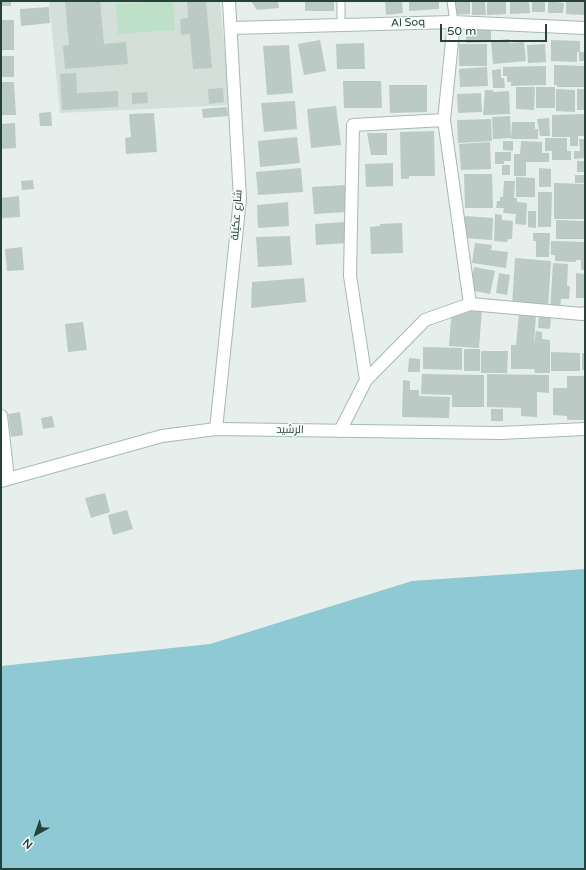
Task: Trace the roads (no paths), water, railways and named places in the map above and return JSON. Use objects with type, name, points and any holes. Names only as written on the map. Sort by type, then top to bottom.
[{"type":"street","name":"شارع عكيلة","points":[[216,429],[240,199],[231,28],[228,1]]},
{"type":"street","name":"Al Soq","points":[[231,28],[454,22],[585,28]]},
{"type":"street","points":[[454,22],[444,120],[470,304]]},
{"type":"street","points":[[366,380],[350,276],[353,125],[444,120]]},
{"type":"street","points":[[340,431],[366,380],[424,320],[470,304],[582,314],[585,313]]},
{"type":"street","points":[[1,416],[5,480]]},
{"type":"street","name":"الرشيد","points":[[5,480],[162,436],[216,429],[500,433],[585,429]]},
{"type":"lane","points":[[341,1],[341,25]]},
{"type":"lane","points":[[451,1],[454,22]]},
{"type":"water","points":[[585,569],[585,869],[1,869],[1,666],[210,644],[412,581]]}]
